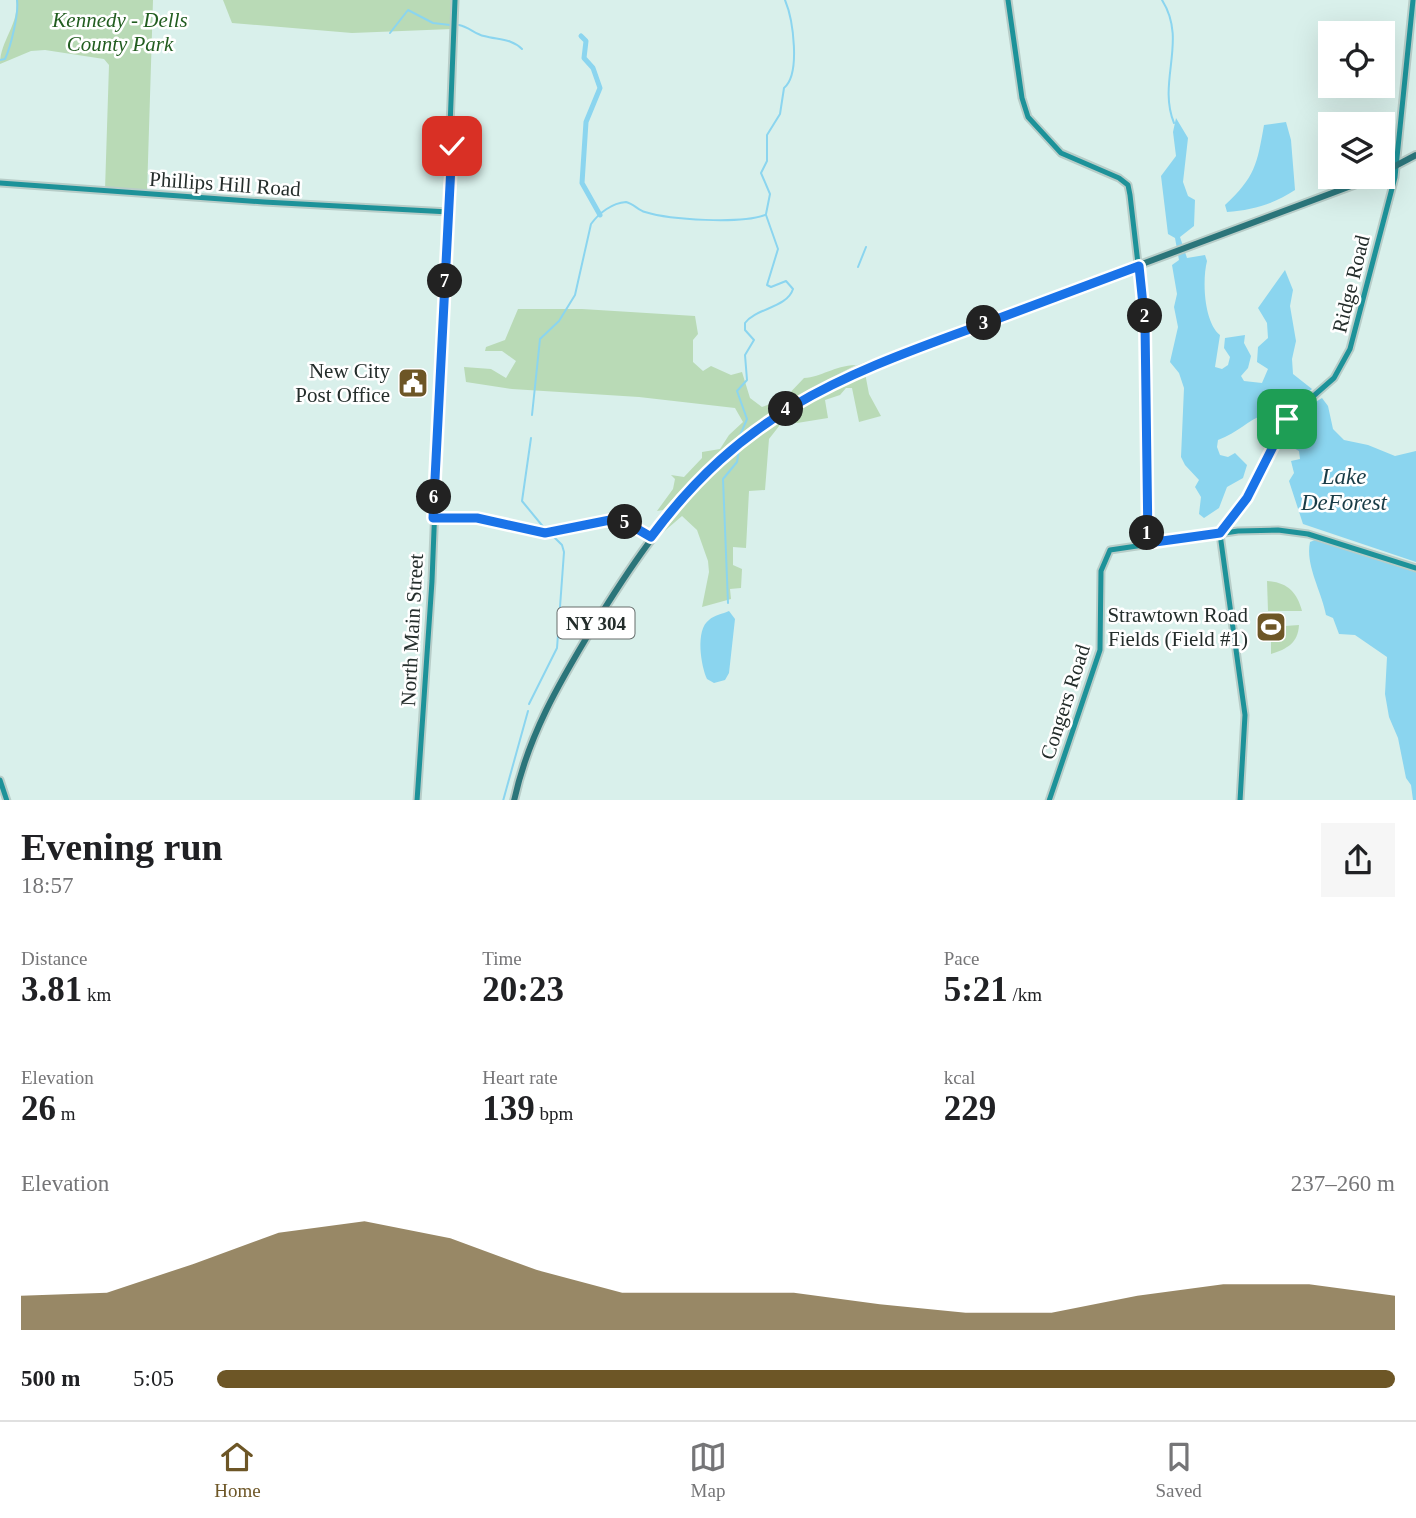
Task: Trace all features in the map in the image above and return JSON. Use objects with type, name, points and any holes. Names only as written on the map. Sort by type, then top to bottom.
[{"type":"main road","points":[[1396,166],[1416,155]]},
{"type":"main road","name":"NY 304","points":[[514,800],[531,741],[552,695],[651,537],[688,492],[735,446],[798,402],[861,369],[1344,189]]},
{"type":"street","name":"North Main Street","points":[[417,800],[449,212],[456,0]]},
{"type":"street","points":[[1008,0],[1022,98],[1028,117],[1060,153],[1098,167],[1128,185],[1145,324],[1148,543]]},
{"type":"street","name":"Ridge Road","points":[[1220,533],[1247,498],[1285,421],[1336,376],[1345,361],[1372,273],[1396,166],[1413,0]]},
{"type":"street","name":"Phillips Hill Road","points":[[0,183],[276,203],[449,212]]},
{"type":"street","points":[[433,518],[477,518],[545,533],[610,520],[627,523],[651,537]]},
{"type":"street","name":"Congers Road","points":[[1049,800],[1100,650],[1100,581],[1105,557],[1115,549],[1220,533],[1295,531],[1416,568]]},
{"type":"street","points":[[1220,533],[1245,715],[1240,800]]},
{"type":"street","points":[[0,780],[7,800]]},
{"type":"green space","name":"Kennedy - Dells County Park","points":[[16,0],[153,0],[147,193],[105,190],[109,65],[104,59],[45,50],[31,51],[0,64],[15,16]]},
{"type":"green space","name":"Kennedy - Dells County Park","points":[[223,0],[454,0],[452,29],[352,33],[232,23]]},
{"type":"green space","points":[[518,309],[582,309],[695,316],[698,334],[693,340],[693,362],[703,371],[711,366],[731,375],[742,372],[750,398],[762,407],[784,399],[804,378],[856,365],[802,395],[752,428],[706,466],[663,510],[657,511],[673,489],[675,479],[671,475],[684,477],[702,458],[702,452],[720,449],[729,435],[743,422],[735,408],[639,397],[512,389],[466,382],[464,367],[491,369],[506,378],[516,361],[502,351],[485,351],[486,347],[505,340]]},
{"type":"green space","points":[[865,373],[869,394],[881,416],[859,422],[852,388],[846,388],[840,395],[825,400],[828,418],[797,423],[783,421],[769,439],[765,490],[749,491],[746,548],[733,547],[733,565],[742,569],[741,588],[730,589],[731,599],[702,607],[709,572],[697,530],[682,516],[660,535],[702,484],[751,440],[806,402]]},
{"type":"green space","points":[[1267,581],[1280,583],[1290,589],[1302,611],[1268,611]]},
{"type":"green space","points":[[1299,625],[1294,641],[1271,654],[1271,627]]},
{"type":"water","name":"Lake DeForest","points":[[1176,118],[1188,138],[1183,182],[1188,196],[1195,200],[1194,226],[1180,237],[1187,258],[1205,255],[1207,261],[1206,301],[1211,321],[1220,335],[1215,367],[1222,369],[1228,365],[1230,357],[1224,348],[1225,338],[1245,335],[1244,343],[1251,356],[1248,368],[1241,376],[1244,381],[1262,383],[1268,369],[1257,362],[1258,347],[1268,338],[1267,323],[1258,308],[1285,270],[1293,290],[1290,306],[1296,341],[1292,359],[1293,374],[1312,389],[1275,422],[1266,414],[1218,440],[1220,455],[1228,457],[1235,453],[1247,465],[1243,478],[1227,487],[1219,508],[1204,518],[1199,514],[1201,497],[1195,487],[1199,480],[1181,457],[1184,388],[1179,373],[1170,362],[1178,327],[1174,307],[1177,294],[1172,265],[1179,260],[1175,238],[1168,234],[1161,176],[1176,156],[1173,132]]},
{"type":"water","points":[[1286,122],[1291,140],[1295,190],[1262,205],[1227,212],[1225,205],[1243,186],[1253,170],[1264,125]]},
{"type":"water","name":"Lake DeForest","points":[[1322,398],[1328,406],[1333,429],[1344,440],[1368,445],[1395,456],[1416,451],[1416,562],[1303,524],[1289,481],[1294,473],[1291,461],[1300,459],[1299,451],[1290,446],[1284,436],[1298,413]]},
{"type":"water","name":"Lake DeForest","points":[[1315,540],[1416,571],[1416,800],[1413,800],[1398,738],[1389,717],[1385,694],[1387,657],[1355,635],[1339,634],[1333,618],[1326,615],[1310,560],[1310,542]]},
{"type":"water","points":[[729,611],[735,619],[729,673],[725,680],[714,683],[707,679],[703,666],[702,632],[711,618]]},
{"type":"waterway","points":[[0,60],[5,59],[10,46],[16,21],[17,0]]},
{"type":"waterway","points":[[766,214],[770,194],[761,173],[767,161],[767,135],[780,114],[784,88],[789,81],[794,59],[793,33],[785,0]]},
{"type":"waterway","points":[[1162,0],[1172,31],[1169,92],[1174,123]]},
{"type":"waterway","points":[[390,33],[408,10],[433,23],[450,25]]},
{"type":"waterway","points":[[459,25],[481,35],[509,41],[522,49]]},
{"type":"waterway","points":[[581,36],[586,41],[584,58],[593,68],[600,88],[586,122],[582,183],[600,215]]},
{"type":"waterway","points":[[532,415],[540,339],[559,321],[575,295],[591,224],[602,212],[626,202],[645,212],[688,219],[723,220],[765,215]]},
{"type":"waterway","points":[[738,440],[747,419],[737,391],[747,380],[745,355],[754,340],[745,330],[745,323],[756,314],[785,300],[793,289],[786,281],[771,287],[767,285],[778,249],[766,215]]},
{"type":"waterway","points":[[858,267],[866,247]]},
{"type":"waterway","points":[[531,438],[522,501],[545,529]]},
{"type":"waterway","points":[[728,603],[723,479],[737,462],[739,449]]},
{"type":"waterway","points":[[529,704],[557,648],[564,552],[562,545],[553,536]]},
{"type":"waterway","points":[[503,800],[528,711]]},
{"type":"place","name":"New City Post Office","points":[[413,383]]},
{"type":"place","name":"Strawtown Road Fields (Field #1)","points":[[1271,627]]},
{"type":"route","points":[[452,146],[438,369],[433,518],[477,518],[545,533],[610,520],[627,523],[651,537],[688,492],[727,453],[765,423],[811,394],[869,366],[1139,266],[1145,324],[1148,543],[1220,533],[1247,498],[1278,432],[1287,419]]}]
